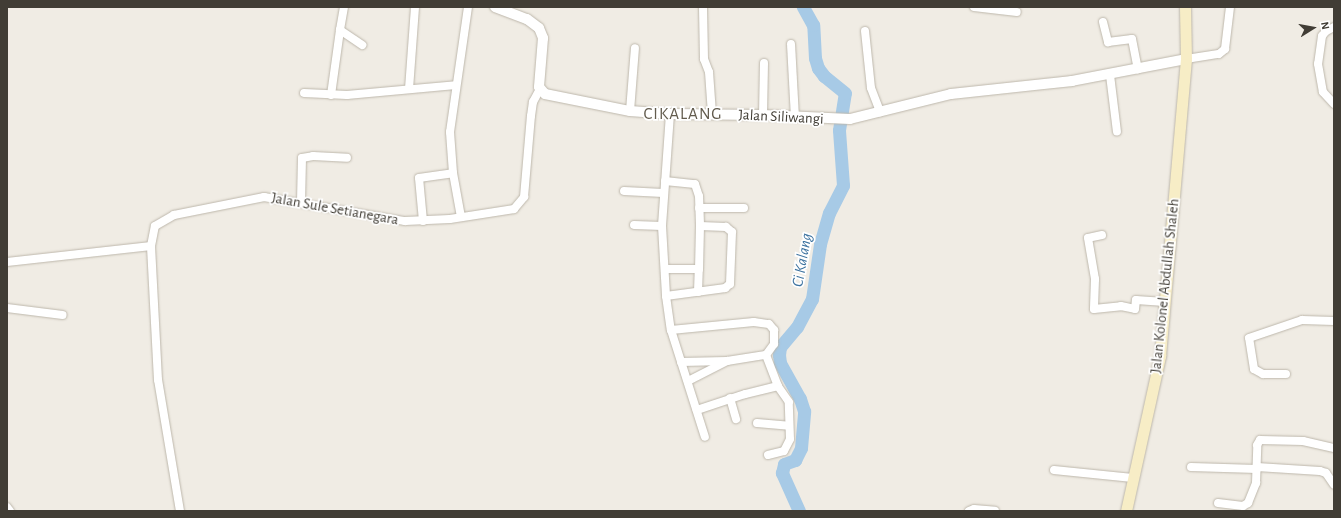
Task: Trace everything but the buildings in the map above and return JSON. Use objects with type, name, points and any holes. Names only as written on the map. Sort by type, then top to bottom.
[{"type":"main road","name":"Jalan Kolonel Abdullah Shaleh","points":[[1126,511],[1158,372],[1186,59],[1185,7]]},
{"type":"street","points":[[332,96],[344,7]]},
{"type":"street","points":[[409,89],[415,7]]},
{"type":"street","points":[[461,217],[453,173],[450,132],[468,7]]},
{"type":"street","points":[[495,7],[527,19],[541,31],[543,38],[540,89]]},
{"type":"street","points":[[703,7],[704,59],[709,75],[712,114]]},
{"type":"street","points":[[974,7],[1017,12]]},
{"type":"street","points":[[1186,59],[1219,54],[1225,49],[1230,7]]},
{"type":"street","points":[[1103,22],[1108,42],[1132,39],[1138,69]]},
{"type":"street","points":[[1334,27],[1322,36],[1318,64],[1323,92],[1334,104]]},
{"type":"street","points":[[340,30],[362,45]]},
{"type":"street","points":[[865,30],[871,88],[880,112]]},
{"type":"street","points":[[791,44],[795,117]]},
{"type":"street","points":[[630,110],[635,48]]},
{"type":"street","name":"Jalan Siliwangi","points":[[540,89],[545,94],[557,98],[630,110],[670,114],[763,114],[844,119],[880,112],[959,92],[1052,84],[1110,75],[1186,59]]},
{"type":"street","points":[[763,114],[764,63]]},
{"type":"street","points":[[1110,75],[1117,132]]},
{"type":"street","points":[[304,93],[332,96],[456,85]]},
{"type":"street","name":"Jalan Sule Setianegara","points":[[180,511],[158,380],[151,246],[155,226],[174,215],[264,197],[301,202],[376,217],[423,221],[511,210],[522,202],[533,102],[540,89]]},
{"type":"street","points":[[670,114],[663,193],[662,226],[666,296],[672,330],[681,362],[706,437]]},
{"type":"street","points":[[301,202],[302,158],[313,156],[347,158]]},
{"type":"street","points":[[423,221],[419,178],[453,173]]},
{"type":"street","points":[[665,182],[696,184],[700,226],[698,292]]},
{"type":"street","points":[[624,191],[663,193]]},
{"type":"street","points":[[699,208],[744,208]]},
{"type":"street","points":[[634,225],[662,226]]},
{"type":"street","points":[[666,296],[727,287],[731,278],[731,230],[724,227],[700,226]]},
{"type":"street","points":[[1102,235],[1088,238],[1095,279],[1094,309],[1108,306],[1135,309],[1136,300],[1165,302]]},
{"type":"street","points":[[7,262],[151,246]]},
{"type":"street","points":[[665,269],[699,269]]},
{"type":"street","points":[[7,308],[63,315]]},
{"type":"street","points":[[1286,374],[1263,374],[1254,369],[1249,338],[1302,320],[1334,321]]},
{"type":"street","points":[[672,330],[754,322],[766,323],[773,328],[775,336],[766,355],[778,386],[789,402],[789,426],[791,433],[788,448],[780,453],[768,455]]},
{"type":"street","points":[[681,362],[727,362],[766,355]]},
{"type":"street","points":[[688,381],[727,362]]},
{"type":"street","points":[[697,410],[730,398],[778,386]]},
{"type":"street","points":[[730,398],[736,419]]},
{"type":"street","points":[[757,423],[789,426]]},
{"type":"street","points":[[1218,502],[1246,506],[1255,487],[1257,468],[1256,445],[1262,440],[1307,442],[1334,448]]},
{"type":"street","points":[[1191,467],[1320,471],[1326,474],[1334,485]]},
{"type":"street","points":[[1054,470],[1133,478]]},
{"type":"street","points":[[7,507],[10,511]]},
{"type":"street","points":[[969,511],[974,508],[995,511]]},
{"type":"waterway","name":"Ci Kalang","points":[[799,511],[782,473],[784,464],[795,460],[801,448],[804,411],[800,399],[780,363],[779,355],[780,347],[797,327],[812,299],[820,244],[829,213],[843,185],[839,130],[845,93],[824,76],[818,68],[815,58],[813,25],[803,7]]},
{"type":"district","name":"CIKALANG","points":[[683,114]]}]
